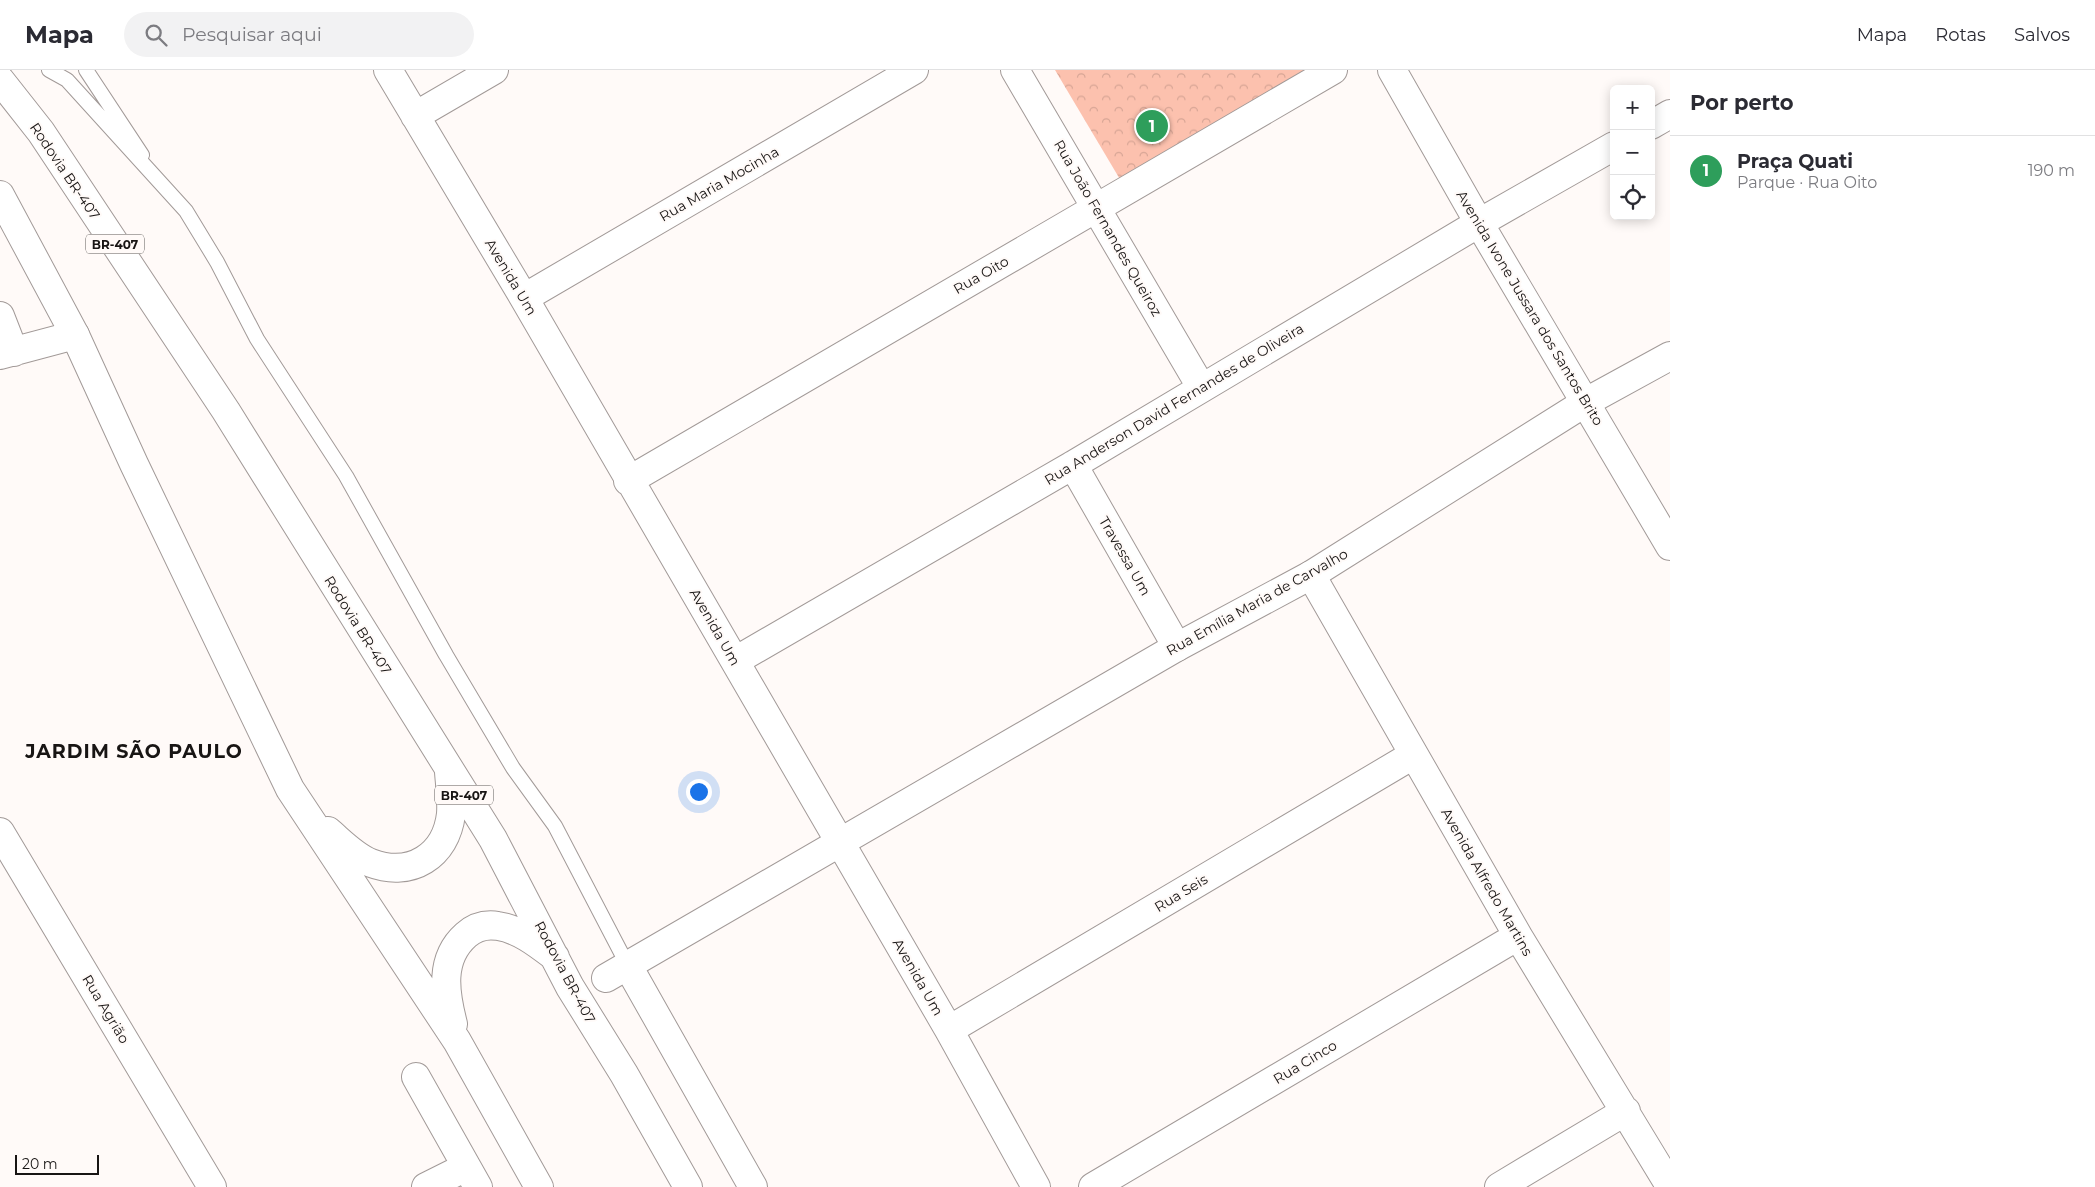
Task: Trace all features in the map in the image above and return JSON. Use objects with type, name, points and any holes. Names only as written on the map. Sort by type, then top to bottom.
[{"type":"main road","name":"Avenida Um","points":[[388,70],[524,298],[628,481],[735,661],[949,1030],[1036,1187]]},
{"type":"main road","points":[[415,116],[494,70]]},
{"type":"main road","name":"Rua Maria Mocinha","points":[[524,298],[914,70]]},
{"type":"main road","name":"Rua João Fernandes Queiroz","points":[[1015,70],[1201,387]]},
{"type":"main road","name":"Rua Oito","points":[[628,481],[1333,70]]},
{"type":"main road","name":"Avenida Ivone Jussara dos Santos Brito","points":[[1392,70],[1479,223],[1670,546]]},
{"type":"main road","name":"Rodovia BR-407","points":[[0,80],[41,132],[226,411],[493,839],[558,960],[570,987],[624,1074],[688,1187]]},
{"type":"main road","points":[[1655,123],[1670,114]]},
{"type":"main road","name":"Rua Anderson David Fernandes de Oliveira","points":[[735,661],[1073,465],[1479,223],[1610,148]]},
{"type":"main road","points":[[0,195],[75,335],[134,464],[290,789],[457,1041],[539,1187]]},
{"type":"main road","points":[[0,316],[7,353],[75,335]]},
{"type":"main road","name":"Rua Emília Maria de Carvalho","points":[[617,972],[1177,647],[1311,575],[1586,402],[1670,356]]},
{"type":"main road","name":"Travessa Um","points":[[1073,465],[1177,647]]},
{"type":"main road","name":"Avenida Alfredo Martins","points":[[1311,575],[1518,936],[1670,1186]]},
{"type":"main road","name":"Rua Seis","points":[[949,1030],[1413,755]]},
{"type":"main road","points":[[290,789],[327,830],[354,854],[371,863],[406,867],[428,860],[440,848],[451,814],[449,770]]},
{"type":"main road","name":"Rua Agrião","points":[[0,832],[212,1187]]},
{"type":"main road","points":[[457,1041],[446,997],[447,972],[451,950],[472,930],[485,925],[510,929],[538,944],[558,960]]},
{"type":"main road","name":"Rua Cinco","points":[[1093,1187],[1518,936]]},
{"type":"main road","points":[[617,972],[753,1187]]},
{"type":"main road","points":[[416,1077],[472,1177],[426,1187]]},
{"type":"main road","points":[[1499,1187],[1626,1111]]},
{"type":"lane","points":[[48,70],[67,80],[170,197],[186,211],[217,262],[257,339],[346,476],[446,655],[513,768],[555,826],[617,972]]},
{"type":"lane","points":[[86,70],[170,197]]},
{"type":"green space","points":[[1055,70],[1311,70],[1121,181]]},
{"type":"place","name":"Praça Quati","points":[[1152,126]]},
{"type":"district","name":"JARDIM SÃO PAULO","points":[[134,751]]}]
